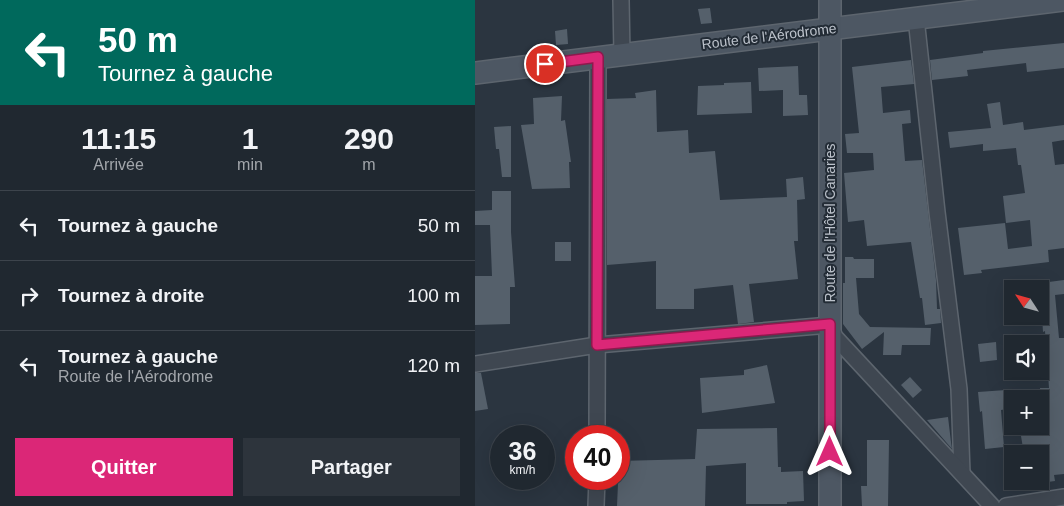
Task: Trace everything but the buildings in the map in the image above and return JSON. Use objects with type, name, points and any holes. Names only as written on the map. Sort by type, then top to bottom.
[{"type":"street","points":[[621,0],[622,54]]},
{"type":"street","name":"Route de l'Hôtel Canaries","points":[[829,506],[830,0]]},
{"type":"street","name":"Route de l'Aérodrome","points":[[475,73],[1064,0]]},
{"type":"street","points":[[916,18],[959,389],[962,473]]},
{"type":"street","points":[[597,425],[598,57]]},
{"type":"street","points":[[475,364],[597,345],[830,324],[835,338],[992,506]]},
{"type":"street","points":[[596,506],[597,490]]},
{"type":"street","points":[[1006,506],[1064,497]]},
{"type":"route","points":[[545,64],[598,57],[597,345],[830,324],[830,452]]}]
